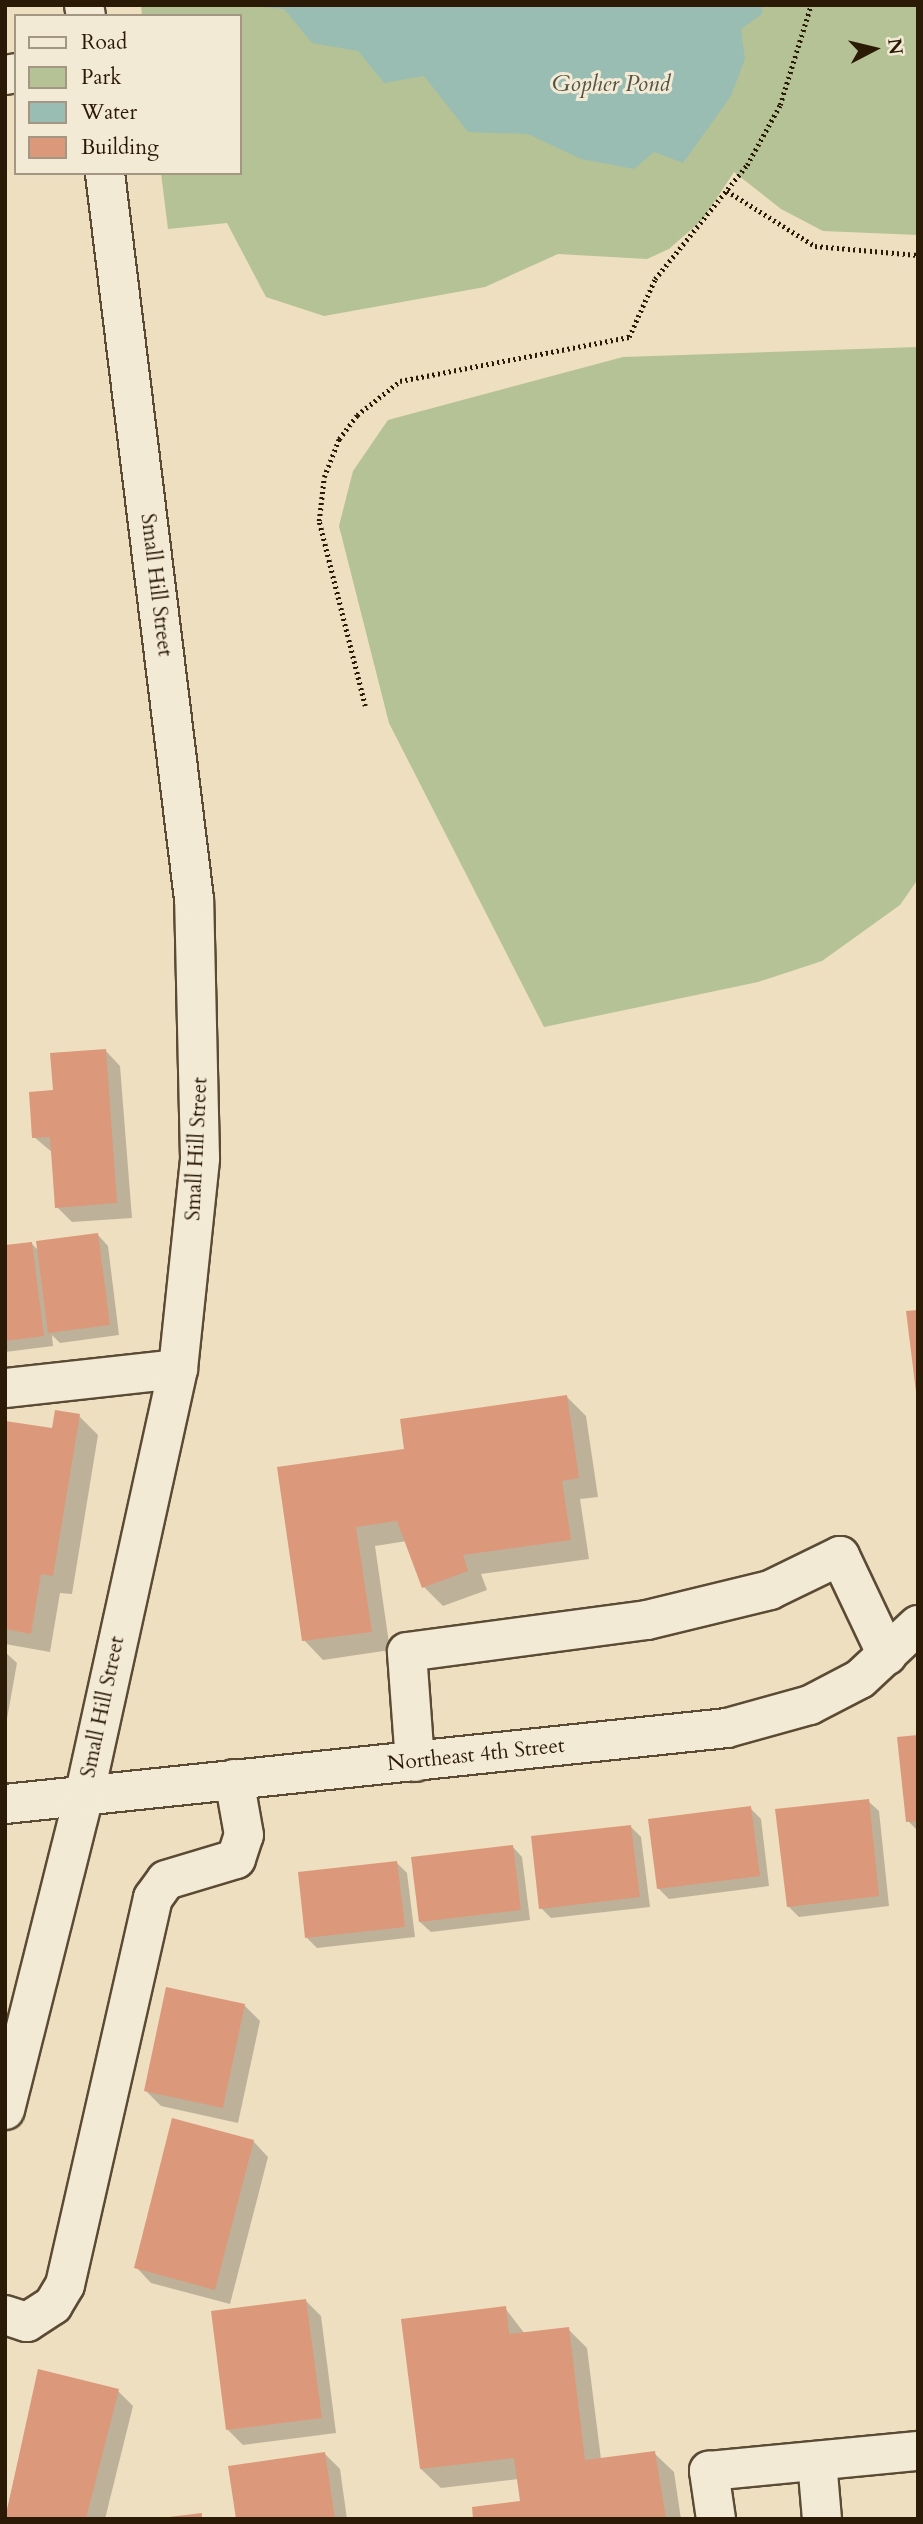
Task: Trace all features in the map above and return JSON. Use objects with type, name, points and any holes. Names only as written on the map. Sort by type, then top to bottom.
[{"type":"street","name":"Small Hill Street","points":[[5,2110],[20,1986],[85,1792],[178,1368],[200,1158],[194,899],[105,175]]},
{"type":"street","points":[[5,1388],[178,1368]]},
{"type":"street","points":[[415,1762],[407,1652],[647,1620],[770,1590],[840,1556],[887,1655]]},
{"type":"street","name":"Northeast 4th Street","points":[[5,1804],[85,1792],[415,1762],[727,1728],[810,1705],[860,1678],[918,1625]]},
{"type":"street","points":[[5,2315],[27,2322],[53,2305],[65,2285],[153,1898],[166,1880],[236,1859],[244,1835],[234,1779]]},
{"type":"street","points":[[716,2519],[709,2471],[918,2451]]},
{"type":"street","points":[[817,2461],[822,2519]]},
{"type":"path","points":[[365,706],[319,521],[324,477],[339,439],[357,415],[400,381],[629,337],[655,279],[727,191],[780,105],[811,5]]},
{"type":"path","points":[[727,191],[815,246],[918,255]]},
{"type":"green space","points":[[141,5],[918,5],[918,235],[823,231],[781,209],[734,172],[703,219],[669,249],[647,259],[558,254],[485,287],[324,316],[266,297],[227,223],[168,229],[161,175],[242,175],[242,14],[142,14]]},
{"type":"green space","points":[[918,347],[918,879],[900,905],[822,961],[758,982],[544,1027],[389,723],[339,526],[353,471],[388,420],[623,357]]},
{"type":"water","name":"Gopher Pond","points":[[244,5],[762,5],[762,14],[741,29],[745,59],[731,96],[683,163],[654,152],[634,169],[581,159],[528,134],[468,132],[424,76],[384,83],[358,51],[312,43],[284,9]]},
{"type":"building","points":[[106,1049],[117,1203],[55,1208],[50,1137],[32,1138],[29,1092],[53,1090],[50,1053]]},
{"type":"building","points":[[98,1233],[110,1325],[48,1333],[36,1241]]},
{"type":"building","points":[[32,1242],[44,1336],[5,1341],[5,1245]]},
{"type":"building","points":[[918,1310],[918,1392],[916,1392],[906,1311]]},
{"type":"building","points":[[567,1395],[579,1478],[562,1481],[571,1540],[463,1555],[468,1571],[422,1588],[397,1521],[356,1527],[372,1632],[302,1641],[277,1467],[404,1449],[400,1419]]},
{"type":"building","points":[[55,1410],[80,1414],[53,1576],[41,1574],[31,1634],[5,1629],[5,1421],[52,1428]]},
{"type":"building","points":[[918,1735],[918,1821],[906,1822],[897,1737]]},
{"type":"building","points":[[869,1799],[879,1896],[787,1907],[775,1809]]},
{"type":"building","points":[[751,1806],[760,1876],[657,1889],[648,1819]]},
{"type":"building","points":[[631,1825],[640,1897],[539,1909],[531,1836]]},
{"type":"building","points":[[513,1845],[521,1910],[419,1922],[411,1857]]},
{"type":"building","points":[[397,1861],[405,1927],[305,1938],[298,1872]]},
{"type":"building","points":[[166,1987],[245,2004],[223,2108],[144,2091]]},
{"type":"building","points":[[172,2118],[254,2140],[215,2290],[134,2268]]},
{"type":"building","points":[[306,2299],[322,2418],[226,2430],[211,2311]]},
{"type":"building","points":[[506,2306],[509,2334],[569,2327],[585,2460],[655,2451],[666,2519],[473,2519],[472,2507],[520,2501],[514,2458],[420,2469],[401,2319]]},
{"type":"building","points":[[38,2369],[119,2389],[86,2519],[5,2519]]},
{"type":"building","points":[[325,2452],[335,2519],[236,2519],[228,2466]]},
{"type":"building","points":[[202,2513],[202,2519],[169,2519],[169,2517]]}]
